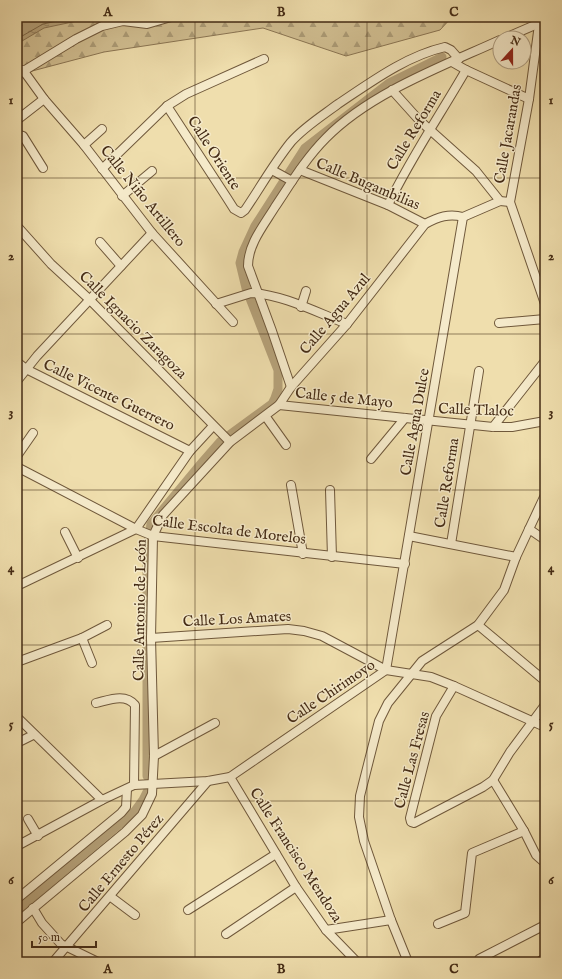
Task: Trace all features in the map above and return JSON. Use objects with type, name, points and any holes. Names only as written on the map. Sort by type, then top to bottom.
[{"type":"street","points":[[20,72],[76,39],[102,26],[123,21],[146,24],[172,17]]},
{"type":"street","points":[[521,30],[542,20]]},
{"type":"street","name":"Calle Jacarandas","points":[[542,20],[530,98],[510,202],[545,304]]},
{"type":"street","points":[[283,175],[300,170],[311,154],[326,137],[348,119],[392,90],[492,44]]},
{"type":"street","points":[[291,387],[272,331],[254,293],[248,266],[249,254],[283,175],[292,141],[306,128],[387,72],[432,50],[445,47],[451,50],[455,61],[466,70],[530,98]]},
{"type":"street","points":[[102,169],[167,106],[186,94],[264,59]]},
{"type":"street","name":"Calle Reforma","points":[[388,205],[403,174],[432,130],[466,70]]},
{"type":"street","name":"Calle Niño Artillero","points":[[20,72],[84,145],[152,233],[233,322]]},
{"type":"street","name":"Calle Jacarandas","points":[[392,90],[419,120],[432,130],[476,171],[500,201],[510,202]]},
{"type":"street","points":[[17,120],[44,99]]},
{"type":"street","name":"Calle Oriente","points":[[167,106],[234,209],[241,213],[246,210],[283,175]]},
{"type":"street","points":[[84,145],[102,130]]},
{"type":"street","points":[[17,134],[23,136],[43,168]]},
{"type":"street","name":"Calle Bugambilias","points":[[300,170],[388,205],[425,224]]},
{"type":"street","points":[[122,196],[152,171]]},
{"type":"street","points":[[463,217],[500,201]]},
{"type":"street","name":"Calle Agua Azul","points":[[228,440],[266,417],[279,405],[291,387],[348,324],[425,224],[444,216],[454,215],[463,217]]},
{"type":"street","name":"Calle Agua Dulce","points":[[386,670],[430,422],[463,217]]},
{"type":"street","name":"Calle Ignacio Zaragoza","points":[[17,226],[51,264],[89,299],[228,440]]},
{"type":"street","points":[[17,381],[89,299],[152,233]]},
{"type":"street","points":[[100,242],[121,266]]},
{"type":"street","points":[[301,307],[306,291]]},
{"type":"street","points":[[216,304],[254,293],[272,296],[348,324]]},
{"type":"street","points":[[499,323],[545,319]]},
{"type":"street","points":[[493,427],[545,361]]},
{"type":"street","name":"Calle Vicente Guerrero","points":[[17,362],[26,369],[190,451]]},
{"type":"street","name":"Calle Reforma","points":[[451,544],[479,371]]},
{"type":"street","name":"Calle 5 de Mayo","points":[[279,405],[430,422]]},
{"type":"street","points":[[266,417],[286,445]]},
{"type":"street","points":[[371,459],[405,418]]},
{"type":"street","name":"Calle Tlaloc","points":[[430,422],[512,427],[545,420]]},
{"type":"street","points":[[17,586],[138,530],[190,451],[215,428]]},
{"type":"street","points":[[17,456],[33,433]]},
{"type":"street","name":"Calle Antonio de León","points":[[140,785],[154,756],[151,638],[151,536],[163,515],[228,440]]},
{"type":"street","name":"Calle Escolta de Morelos","points":[[17,467],[151,536],[303,554],[405,564]]},
{"type":"street","points":[[291,484],[303,554]]},
{"type":"street","points":[[330,490],[332,557]]},
{"type":"street","points":[[408,962],[391,920],[364,841],[360,817],[360,796],[380,721],[388,703],[422,661],[478,625],[504,590],[516,557],[545,495]]},
{"type":"street","points":[[529,529],[545,540]]},
{"type":"street","points":[[64,532],[78,558]]},
{"type":"street","points":[[409,536],[516,557]]},
{"type":"street","points":[[17,662],[82,638],[107,625]]},
{"type":"street","points":[[478,625],[545,681]]},
{"type":"street","name":"Calle Los Amates","points":[[151,638],[288,629],[304,631],[322,636],[386,670]]},
{"type":"street","points":[[82,638],[92,663]]},
{"type":"street","name":"Calle Chirimoyo","points":[[230,777],[386,670],[412,673],[454,686],[533,720],[545,727]]},
{"type":"street","name":"Calle Las Fresas","points":[[454,686],[436,716],[410,818],[411,822],[417,822],[483,787],[493,780]]},
{"type":"street","points":[[17,899],[120,813],[126,807],[140,785],[135,705],[131,701],[121,698],[96,703]]},
{"type":"street","points":[[545,705],[510,752],[493,780],[524,831],[536,855],[545,863]]},
{"type":"street","points":[[17,717],[33,735],[102,800]]},
{"type":"street","points":[[154,756],[215,723]]},
{"type":"street","points":[[17,743],[33,735]]},
{"type":"street","points":[[17,846],[38,836],[102,800],[140,785],[208,781],[230,777]]},
{"type":"street","name":"Calle Francisco Mendoza","points":[[230,777],[296,887],[326,930],[357,962]]},
{"type":"street","name":"Calle Ernesto Pérez","points":[[53,962],[208,781]]},
{"type":"street","points":[[17,922],[124,832],[142,815],[152,794],[140,785]]},
{"type":"street","points":[[28,819],[38,836]]},
{"type":"street","points":[[438,924],[464,913],[472,853],[524,831]]},
{"type":"street","points":[[188,910],[276,854]]},
{"type":"street","points":[[226,934],[296,887]]},
{"type":"street","points":[[110,896],[135,915]]},
{"type":"street","points":[[34,908],[42,923],[61,944],[68,946],[98,962]]},
{"type":"street","points":[[326,930],[391,920]]},
{"type":"street","points":[[478,959],[541,927]]},
{"type":"street","points":[[538,962],[545,958]]},
{"type":"green space","points":[[17,17],[452,17],[440,30],[346,56],[263,28],[104,52],[17,75]]},
{"type":"water","points":[[23,17],[96,17],[44,28],[17,44],[17,20]]},
{"type":"waterway","points":[[147,776],[147,552],[151,524],[220,442],[272,404],[278,389],[278,370],[246,288],[240,263],[243,252],[255,226],[305,148],[389,83],[442,57]]},
{"type":"waterway","points":[[17,910],[135,811],[148,790]]}]
